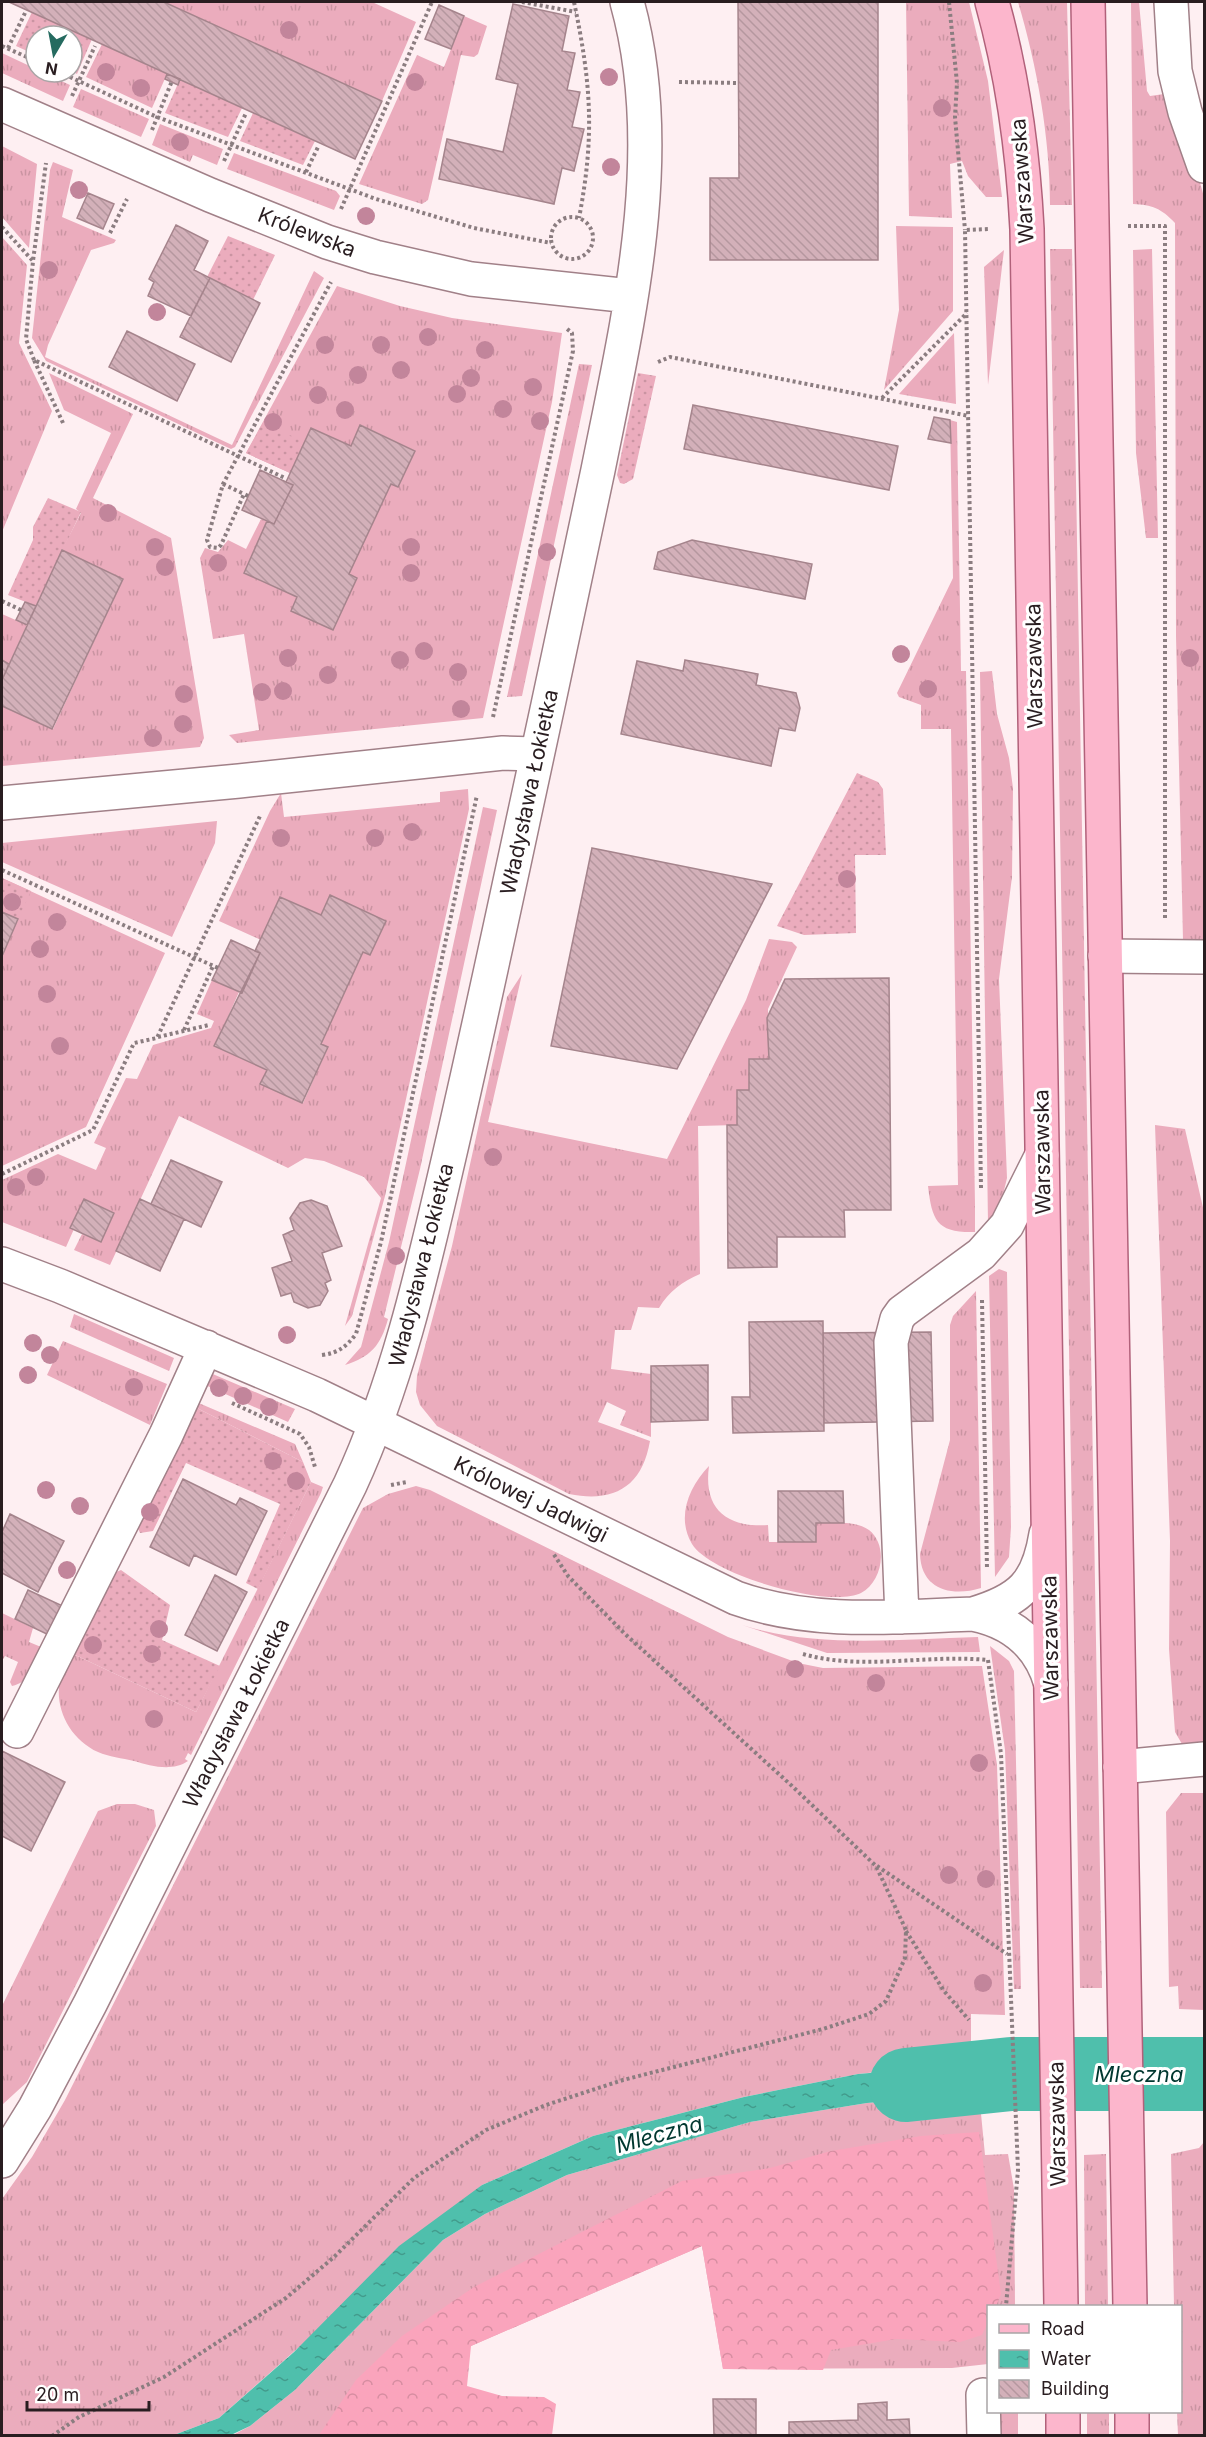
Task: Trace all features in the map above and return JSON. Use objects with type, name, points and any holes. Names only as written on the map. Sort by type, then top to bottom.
[{"type":"main road","name":"Warszawska","points":[[992,2],[1008,61],[1018,118],[1027,229],[1061,2305]]},
{"type":"main road","points":[[1088,2],[1130,2305]]},
{"type":"main road","points":[[1063,2413],[1063,2436]]},
{"type":"main road","points":[[1132,2413],[1132,2436]]},
{"type":"street","name":"Władysława Łokietka","points":[[2,2161],[35,2108],[90,2004],[350,1485],[376,1422],[404,1339],[437,1210],[620,360],[643,187],[645,128],[642,80],[627,2]]},
{"type":"street","points":[[1172,2],[1175,71],[1185,112],[1204,166]]},
{"type":"street","name":"Królewska","points":[[2,104],[210,195],[327,242],[375,257],[471,279],[630,296]]},
{"type":"street","points":[[2,803],[278,777],[485,754],[518,752],[537,754]]},
{"type":"street","points":[[1105,956],[1204,957]]},
{"type":"street","points":[[902,1617],[891,1342],[897,1319],[902,1312],[981,1254],[1007,1225],[1042,1155]]},
{"type":"street","name":"Królowej Jadwigi","points":[[2,1264],[206,1347],[376,1422],[736,1598],[790,1613],[825,1617],[973,1614],[989,1617],[1017,1631],[1039,1654],[1052,1684]]},
{"type":"street","points":[[16,1731],[160,1446],[206,1347]]},
{"type":"street","points":[[973,1614],[997,1608],[1027,1586],[1041,1561],[1047,1528]]},
{"type":"street","points":[[1120,1767],[1204,1759]]},
{"type":"street","points":[[984,2395],[984,2436]]},
{"type":"path","points":[[345,199],[432,2]]},
{"type":"path","points":[[522,2],[576,12]]},
{"type":"path","points":[[574,2],[583,45],[591,115],[591,142],[579,218]]},
{"type":"path","points":[[651,365],[670,357],[969,416],[965,230],[956,117],[957,83],[949,2]]},
{"type":"path","points":[[8,48],[24,14]]},
{"type":"path","points":[[2,46],[24,55]]},
{"type":"path","points":[[84,69],[95,46]]},
{"type":"path","points":[[642,80],[738,83]]},
{"type":"path","points":[[154,124],[172,81]]},
{"type":"path","points":[[84,84],[157,117],[392,205],[474,228],[551,243]]},
{"type":"path","points":[[229,150],[246,113]]},
{"type":"path","points":[[306,172],[318,147]]},
{"type":"path","points":[[49,155],[45,166],[33,261],[26,339],[63,423]]},
{"type":"path","points":[[110,233],[131,189]]},
{"type":"path","points":[[572,217],[579,218],[589,225],[593,238],[586,254],[575,259],[568,259],[554,250],[551,243],[551,234],[557,223],[572,217]]},
{"type":"path","points":[[1092,226],[1165,226],[1163,670],[1165,957]]},
{"type":"path","points":[[2,227],[33,261]]},
{"type":"path","points":[[965,230],[1027,229]]},
{"type":"path","points":[[223,484],[246,495],[221,545],[214,549],[210,548],[207,540],[223,484],[335,276]]},
{"type":"path","points":[[881,399],[967,312]]},
{"type":"path","points":[[315,1355],[334,1354],[348,1345],[359,1323],[381,1242],[573,351]]},
{"type":"path","points":[[34,360],[285,478]]},
{"type":"path","points":[[2,601],[21,610]]},
{"type":"path","points":[[157,1038],[278,777]]},
{"type":"path","points":[[2,870],[216,967],[184,1030]]},
{"type":"path","points":[[2,1174],[93,1130],[134,1043],[209,1025]]},
{"type":"path","points":[[552,1551],[568,1576],[624,1634],[776,1770],[876,1866],[1007,1954]]},
{"type":"path","points":[[876,1866],[906,1930],[944,1991],[969,2020]]},
{"type":"path","points":[[52,2436],[79,2417],[164,2377],[286,2298],[334,2257],[414,2178],[486,2130],[546,2105],[623,2080],[823,2030],[869,2014],[886,2001],[897,1979],[906,1958],[906,1930]]},
{"type":"path","points":[[1006,2305],[1017,2157],[1009,1990]]},
{"type":"green space","points":[[164,2],[372,2],[416,22],[382,101]]},
{"type":"green space","points":[[906,2],[969,2],[988,81],[1002,197],[986,197],[968,176],[962,161],[950,164],[952,218],[909,216]]},
{"type":"green space","points":[[1018,2],[1067,2],[1072,205],[1050,205],[1048,154],[1041,102]]},
{"type":"green space","points":[[1131,2],[1139,2],[1147,91],[1150,96],[1164,94],[1196,168],[1204,197],[1204,940],[1202,941],[1183,940],[1176,636],[1175,223],[1156,208],[1133,204]]},
{"type":"green space","points":[[32,12],[59,24],[26,24]]},
{"type":"green space","points":[[464,16],[487,26],[478,54],[474,57],[461,55],[428,200],[422,204],[359,184],[417,55],[444,67]]},
{"type":"green space","points":[[24,29],[24,50],[16,46]]},
{"type":"green space","points":[[84,35],[92,39],[84,58]]},
{"type":"green space","points":[[102,44],[167,74],[152,108],[86,77]]},
{"type":"green space","points":[[2,53],[24,63],[24,83],[2,73]]},
{"type":"green space","points":[[180,79],[242,108],[228,137],[165,113]]},
{"type":"green space","points":[[26,84],[68,84],[70,85],[63,101]]},
{"type":"green space","points":[[81,89],[149,119],[141,137],[73,107]]},
{"type":"green space","points":[[253,113],[315,141],[303,165],[240,141]]},
{"type":"green space","points":[[160,124],[223,149],[217,165],[193,155],[190,162],[152,145]]},
{"type":"green space","points":[[2,146],[37,164],[29,248],[2,217]]},
{"type":"green space","points":[[234,153],[336,191],[340,196],[334,210],[227,169]]},
{"type":"green space","points":[[53,162],[73,170],[62,217],[116,240],[114,243],[91,250],[48,345],[45,357],[232,445],[314,271],[324,278],[235,447],[231,449],[46,361],[32,338],[50,170]]},
{"type":"green space","points":[[896,226],[953,227],[953,311],[884,390],[899,310]]},
{"type":"green space","points":[[228,236],[275,255],[253,300],[207,277]]},
{"type":"green space","points":[[2,237],[27,265],[19,343],[52,411],[2,532]]},
{"type":"green space","points":[[1050,249],[1072,249],[1102,1988],[1080,1988]]},
{"type":"green space","points":[[1152,249],[1158,538],[1146,538],[1136,453],[1133,250]]},
{"type":"green space","points":[[1004,250],[988,385],[984,267]]},
{"type":"green space","points":[[337,286],[400,306],[452,318],[562,333],[552,402],[483,718],[237,743],[229,735],[259,730],[244,634],[213,639],[200,558],[205,548],[218,552],[228,540],[246,549],[261,519],[267,521],[244,573],[297,597],[333,629],[357,578],[349,574],[391,484],[398,487],[415,451],[361,425],[351,446],[311,428],[290,473],[246,453]]},
{"type":"green space","points":[[954,333],[956,404],[899,394]]},
{"type":"green space","points":[[579,364],[592,365],[522,696],[507,697]]},
{"type":"green space","points":[[49,373],[133,414],[93,498],[171,538],[204,738],[200,747],[2,766],[2,706],[53,729],[123,579],[62,550],[81,513],[76,509],[111,433],[64,410]]},
{"type":"green space","points":[[638,373],[656,376],[633,479],[624,484],[620,483],[617,475]]},
{"type":"green space","points":[[950,420],[957,422],[961,671],[966,671],[975,1232],[952,1230],[939,1223],[932,1208],[928,1186],[958,1185],[951,729],[921,729],[921,705],[899,697],[897,693],[953,578]]},
{"type":"green space","points":[[263,423],[305,442],[290,473],[246,453]]},
{"type":"green space","points":[[48,498],[81,512],[36,606],[8,595],[33,540],[33,527]]},
{"type":"green space","points":[[2,614],[27,625],[9,664],[2,660]]},
{"type":"green space","points":[[992,671],[997,714],[1009,758],[1013,788],[1012,877],[999,979],[1007,1178],[1001,1203],[988,1223],[980,672]]},
{"type":"green space","points":[[857,773],[878,782],[883,789],[886,855],[855,855],[856,933],[804,935],[777,926]]},
{"type":"green space","points":[[468,789],[469,809],[385,1196],[352,1316],[345,1326],[381,1198],[364,1177],[324,1161],[305,1158],[288,1168],[179,1116],[110,1265],[74,1250],[82,1234],[101,1241],[114,1214],[84,1199],[70,1228],[74,1229],[66,1247],[2,1222],[2,1180],[58,1154],[96,1170],[106,1148],[94,1143],[126,1078],[137,1079],[153,1045],[211,1028],[214,1021],[197,1014],[212,980],[239,992],[215,1046],[267,1070],[261,1084],[303,1103],[328,1047],[321,1044],[363,952],[370,955],[330,895],[321,915],[280,897],[261,940],[219,921],[270,811],[281,793],[284,817],[440,802],[440,792]]},
{"type":"green space","points":[[483,807],[497,810],[420,1169],[384,1317],[388,1319],[374,1349],[362,1358],[345,1365],[361,1347],[389,1242]]},
{"type":"green space","points":[[217,821],[215,843],[172,937],[2,862],[2,843]]},
{"type":"green space","points":[[2,878],[165,953],[86,1127],[2,1166],[2,953],[18,920],[2,912]]},
{"type":"green space","points":[[2,878],[31,891],[18,919],[2,912]]},
{"type":"green space","points":[[769,939],[792,942],[797,947],[768,1009],[769,1059],[749,1059],[749,1090],[737,1091],[737,1125],[698,1126],[700,1274],[677,1288],[659,1308],[638,1307],[631,1330],[615,1330],[611,1369],[651,1374],[651,1437],[620,1425],[626,1411],[607,1402],[598,1422],[650,1441],[646,1457],[633,1480],[623,1488],[600,1496],[569,1494],[437,1426],[420,1405],[416,1392],[417,1376],[452,1246],[507,997],[522,974],[488,1122],[667,1159],[746,1000]]},
{"type":"green space","points":[[1155,1125],[1185,1129],[1204,1212],[1204,1744],[1197,1748],[1182,1744],[1175,1732],[1169,1649],[1170,1541]]},
{"type":"green space","points":[[999,1269],[1007,1272],[1011,1527],[1009,1557],[995,1577],[989,1276]]},
{"type":"green space","points":[[976,1291],[981,1588],[959,1592],[940,1588],[932,1583],[926,1576],[920,1554],[950,1440],[950,1325],[953,1316]]},
{"type":"green space","points":[[74,1314],[174,1358],[169,1371],[70,1327]]},
{"type":"green space","points":[[63,1341],[167,1384],[150,1425],[47,1375]]},
{"type":"green space","points":[[208,1372],[295,1409],[288,1422],[203,1384]]},
{"type":"green space","points":[[194,1401],[295,1444],[303,1462],[191,1405]]},
{"type":"green space","points":[[191,1405],[303,1462],[311,1482],[258,1589],[246,1583],[280,1504],[186,1463],[153,1531],[140,1533],[135,1521]]},
{"type":"green space","points":[[709,1466],[710,1494],[721,1513],[741,1523],[768,1525],[769,1542],[815,1542],[816,1523],[850,1523],[869,1530],[879,1545],[881,1554],[874,1581],[861,1593],[845,1597],[798,1593],[745,1577],[703,1556],[692,1544],[687,1534],[685,1513],[696,1483]]},
{"type":"green space","points":[[311,1482],[323,1487],[321,1493],[191,1755],[188,1753],[185,1759],[188,1761],[175,1766],[154,1766],[102,1754],[79,1739],[66,1722],[59,1701],[60,1679],[71,1653],[196,1712]]},
{"type":"green space","points":[[416,1486],[430,1490],[728,1637],[798,1663],[823,1668],[982,1666],[997,1765],[1005,2015],[971,2014],[971,2062],[858,2074],[744,2097],[593,2136],[482,2185],[219,2418],[174,2435],[2,2435],[2,2199],[32,2157],[65,2100],[363,1508],[388,1494]]},
{"type":"green space","points":[[121,1570],[170,1605],[162,1640],[220,1666],[196,1712],[71,1653],[109,1575]]},
{"type":"green space","points":[[2,1613],[33,1628],[29,1642],[46,1649],[28,1677],[12,1686],[10,1682],[18,1662],[5,1656],[2,1661]]},
{"type":"green space","points":[[742,1625],[770,1632],[829,1640],[978,1637],[980,1652],[827,1653]]},
{"type":"green space","points":[[990,1646],[1009,1661],[1014,1671],[1021,1989],[1014,1989],[1005,1750]]},
{"type":"green space","points":[[1181,1793],[1204,1793],[1204,2010],[1179,2009],[1178,1986],[1169,1987],[1166,1812]]},
{"type":"green space","points":[[117,1804],[135,1804],[154,1810],[156,1826],[27,2082],[2,2105],[2,2006],[98,1811]]},
{"type":"green space","points":[[979,2093],[985,2155],[1008,2154],[1014,2189],[1015,2305],[987,2305],[987,2364],[952,2368],[723,2369],[702,2246],[471,2346],[349,2435],[231,2436],[250,2426],[295,2390],[443,2240],[485,2214],[567,2175],[750,2122],[867,2103]]},
{"type":"green space","points":[[979,2132],[1001,2294],[996,2305],[987,2305],[987,2324],[982,2335],[960,2342],[896,2339],[831,2350],[823,2370],[723,2369],[702,2246],[471,2346],[467,2386],[502,2396],[544,2397],[556,2404],[552,2435],[319,2435],[356,2380],[402,2336],[474,2287],[682,2181],[770,2168],[831,2151],[921,2136]]},
{"type":"green space","points":[[1204,2142],[1204,2435],[1178,2435],[1177,2413],[1182,2413],[1182,2305],[1174,2305],[1171,2154],[1199,2148]]},
{"type":"green space","points":[[1106,2154],[1108,2305],[1085,2305],[1084,2155]]},
{"type":"green space","points":[[1001,2413],[1018,2413],[1018,2435],[1001,2435]]},
{"type":"green space","points":[[1087,2413],[1109,2413],[1109,2435],[1087,2435]]},
{"type":"water","points":[[1204,2058],[1204,2087],[1181,2088],[1180,2059]]},
{"type":"water","points":[[1006,2061],[1007,2092],[867,2103],[750,2122],[567,2175],[485,2214],[443,2240],[295,2390],[250,2426],[231,2435],[174,2435],[219,2418],[294,2352],[399,2246],[482,2185],[593,2136],[744,2097],[858,2074]]},
{"type":"building","points":[[9,2],[164,2],[382,101],[355,159],[84,36],[84,24],[57,24]]},
{"type":"building","points":[[738,2],[878,2],[878,260],[710,260],[710,178],[739,178]]},
{"type":"building","points":[[513,4],[569,16],[562,51],[575,53],[567,90],[580,92],[572,127],[584,129],[574,171],[562,168],[554,204],[439,179],[447,139],[503,152],[518,84],[496,79]]},
{"type":"building","points":[[439,5],[464,16],[451,49],[425,39]]},
{"type":"building","points":[[167,74],[180,79],[178,85],[165,79]]},
{"type":"building","points":[[88,193],[114,204],[103,229],[77,218]]},
{"type":"building","points":[[176,225],[208,241],[194,270],[210,278],[191,316],[148,296],[154,282],[149,279]]},
{"type":"building","points":[[210,278],[260,303],[231,362],[180,337]]},
{"type":"building","points":[[127,331],[195,364],[177,401],[109,367]]},
{"type":"building","points":[[693,405],[898,446],[889,490],[684,449]]},
{"type":"building","points":[[934,417],[950,420],[951,443],[928,439]]},
{"type":"building","points":[[360,425],[415,451],[398,487],[391,484],[349,574],[357,578],[333,630],[291,611],[297,597],[244,573],[267,521],[274,524],[293,485],[286,482],[311,428],[351,446]]},
{"type":"building","points":[[260,470],[293,485],[274,524],[242,510]]},
{"type":"building","points":[[692,540],[812,564],[805,599],[654,569],[658,552]]},
{"type":"building","points":[[62,550],[123,579],[52,729],[2,706],[2,680]]},
{"type":"building","points":[[25,602],[36,606],[27,625],[16,620]]},
{"type":"building","points":[[2,660],[9,664],[2,680]]},
{"type":"building","points":[[685,660],[758,674],[756,685],[796,693],[800,708],[795,731],[779,728],[771,766],[621,734],[637,661],[683,671]]},
{"type":"building","points":[[592,848],[772,884],[677,1069],[551,1046]]},
{"type":"building","points":[[330,895],[386,921],[370,955],[363,952],[321,1044],[328,1047],[302,1103],[260,1084],[267,1070],[214,1046],[260,953],[255,951],[280,897],[321,915]]},
{"type":"building","points":[[2,912],[18,919],[3,954],[2,953]]},
{"type":"building","points":[[231,940],[260,953],[242,993],[212,980]]},
{"type":"building","points":[[889,978],[891,1210],[844,1210],[845,1237],[777,1237],[777,1267],[728,1268],[727,1125],[737,1125],[737,1090],[749,1090],[749,1059],[769,1059],[767,1018],[785,979]]},
{"type":"building","points":[[171,1160],[222,1182],[201,1227],[151,1204]]},
{"type":"building","points":[[84,1199],[114,1213],[101,1242],[70,1228]]},
{"type":"building","points":[[140,1199],[184,1219],[160,1271],[116,1251]]},
{"type":"building","points":[[311,1200],[327,1206],[342,1246],[322,1253],[331,1280],[325,1283],[328,1291],[320,1305],[308,1308],[294,1302],[291,1293],[281,1296],[272,1268],[292,1261],[283,1235],[294,1230],[290,1218],[300,1203]]},
{"type":"building","points":[[823,1321],[824,1431],[733,1433],[732,1397],[750,1397],[749,1322]]},
{"type":"building","points":[[931,1332],[933,1421],[824,1423],[823,1333]]},
{"type":"building","points":[[708,1365],[708,1420],[651,1422],[651,1366]]},
{"type":"building","points":[[183,1479],[236,1505],[240,1498],[267,1511],[236,1575],[194,1555],[189,1566],[150,1547]]},
{"type":"building","points":[[778,1491],[843,1491],[844,1523],[816,1523],[816,1542],[778,1542]]},
{"type":"building","points":[[10,1514],[64,1541],[38,1592],[2,1573],[2,1532]]},
{"type":"building","points":[[215,1575],[247,1592],[217,1651],[185,1635]]},
{"type":"building","points":[[28,1590],[65,1607],[51,1636],[15,1619]]},
{"type":"building","points":[[2,1751],[65,1782],[31,1851],[2,1836]]},
{"type":"building","points":[[713,2399],[756,2399],[756,2436],[714,2436]]},
{"type":"building","points":[[887,2402],[887,2420],[909,2419],[910,2436],[789,2436],[789,2422],[858,2420],[858,2404]]},
{"type":"waterway","name":"Mleczna","points":[[906,2085],[1011,2074],[1204,2074]]}]
